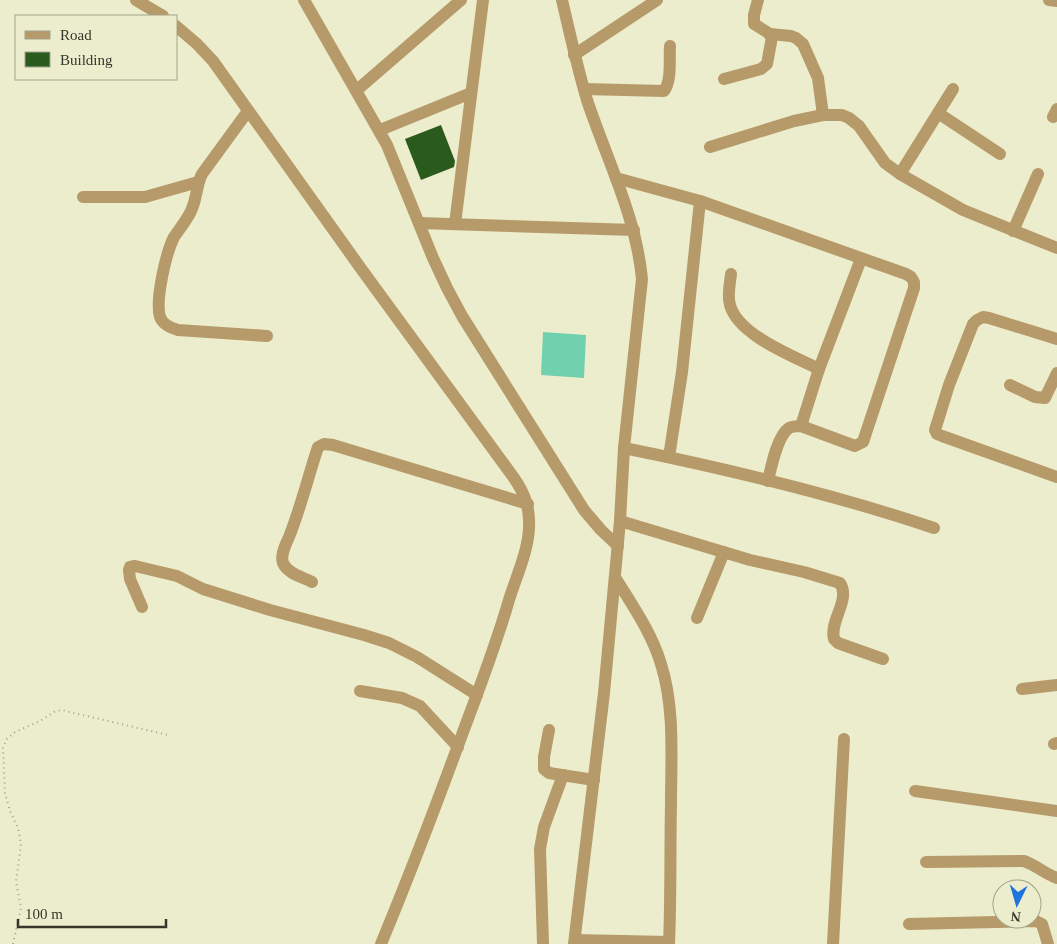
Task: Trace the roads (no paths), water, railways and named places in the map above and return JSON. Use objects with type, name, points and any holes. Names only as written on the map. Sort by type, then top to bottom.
[{"type":"street","points":[[136,0],[161,15]]},
{"type":"street","points":[[304,0],[388,145],[447,288],[462,316],[584,510],[618,546]]},
{"type":"street","points":[[357,90],[461,0]]},
{"type":"street","points":[[455,224],[483,0]]},
{"type":"street","points":[[562,0],[574,55],[584,89],[625,200],[634,230],[640,255],[642,278],[624,448],[615,577],[575,942],[669,943],[671,781],[670,715],[666,687],[656,648],[615,577]]},
{"type":"street","points":[[574,55],[657,0]]},
{"type":"street","points":[[758,0],[754,24],[770,34],[791,36],[802,44],[818,78],[823,115]]},
{"type":"street","points":[[1049,0],[1057,1]]},
{"type":"street","points":[[178,28],[213,61],[362,270],[514,478],[523,491],[528,504],[530,516],[529,530],[523,557],[501,629],[458,747],[381,944]]},
{"type":"street","points":[[724,79],[764,67],[769,59],[772,41],[770,34]]},
{"type":"street","points":[[584,89],[664,91],[667,87],[670,46]]},
{"type":"street","points":[[900,174],[953,89]]},
{"type":"street","points":[[380,130],[471,93]]},
{"type":"street","points":[[248,111],[198,182],[191,212],[174,237],[166,257],[159,308],[160,319],[167,326],[178,330],[267,336]]},
{"type":"street","points":[[938,113],[1000,154]]},
{"type":"street","points":[[710,147],[794,121],[823,115],[842,115],[859,126],[885,163],[900,174],[964,210],[1057,248]]},
{"type":"street","points":[[1013,231],[1038,174]]},
{"type":"street","points":[[616,178],[700,201],[823,243],[861,259],[906,274],[914,282],[912,296],[863,442],[855,446],[800,426],[792,426],[786,430],[782,437],[768,481]]},
{"type":"street","points":[[83,197],[145,197],[198,182]]},
{"type":"street","points":[[669,457],[682,372],[700,201]]},
{"type":"street","points":[[419,223],[634,230]]},
{"type":"street","points":[[800,426],[861,259]]},
{"type":"street","points":[[732,274],[730,306],[746,328],[760,339],[819,370]]},
{"type":"street","points":[[1057,339],[989,318],[983,317],[977,320],[970,329],[949,385],[935,430],[937,434],[942,436],[1057,477]]},
{"type":"street","points":[[1010,385],[1035,397],[1045,398],[1057,373]]},
{"type":"street","points":[[312,582],[293,573],[286,568],[282,561],[318,447],[324,444],[334,445],[528,504]]},
{"type":"street","points":[[624,448],[669,457],[859,504],[934,528]]},
{"type":"street","points":[[620,521],[750,560],[804,572],[840,583],[844,588],[844,595],[833,628],[834,639],[883,659]]},
{"type":"street","points":[[697,618],[724,552]]},
{"type":"street","points":[[142,607],[128,574],[130,567],[135,566],[177,576],[203,589],[389,643],[417,657],[477,695]]},
{"type":"street","points":[[1022,689],[1057,685]]},
{"type":"street","points":[[360,691],[402,698],[420,706],[458,747]]},
{"type":"street","points":[[549,730],[544,756],[544,769],[549,772],[594,780]]},
{"type":"street","points":[[833,944],[844,739]]},
{"type":"street","points":[[543,944],[540,849],[544,827],[563,775]]},
{"type":"street","points":[[915,791],[1057,812]]},
{"type":"street","points":[[926,862],[1024,861],[1034,864],[1050,876],[1057,878]]},
{"type":"street","points":[[909,924],[1036,921],[1042,924],[1048,944]]}]
